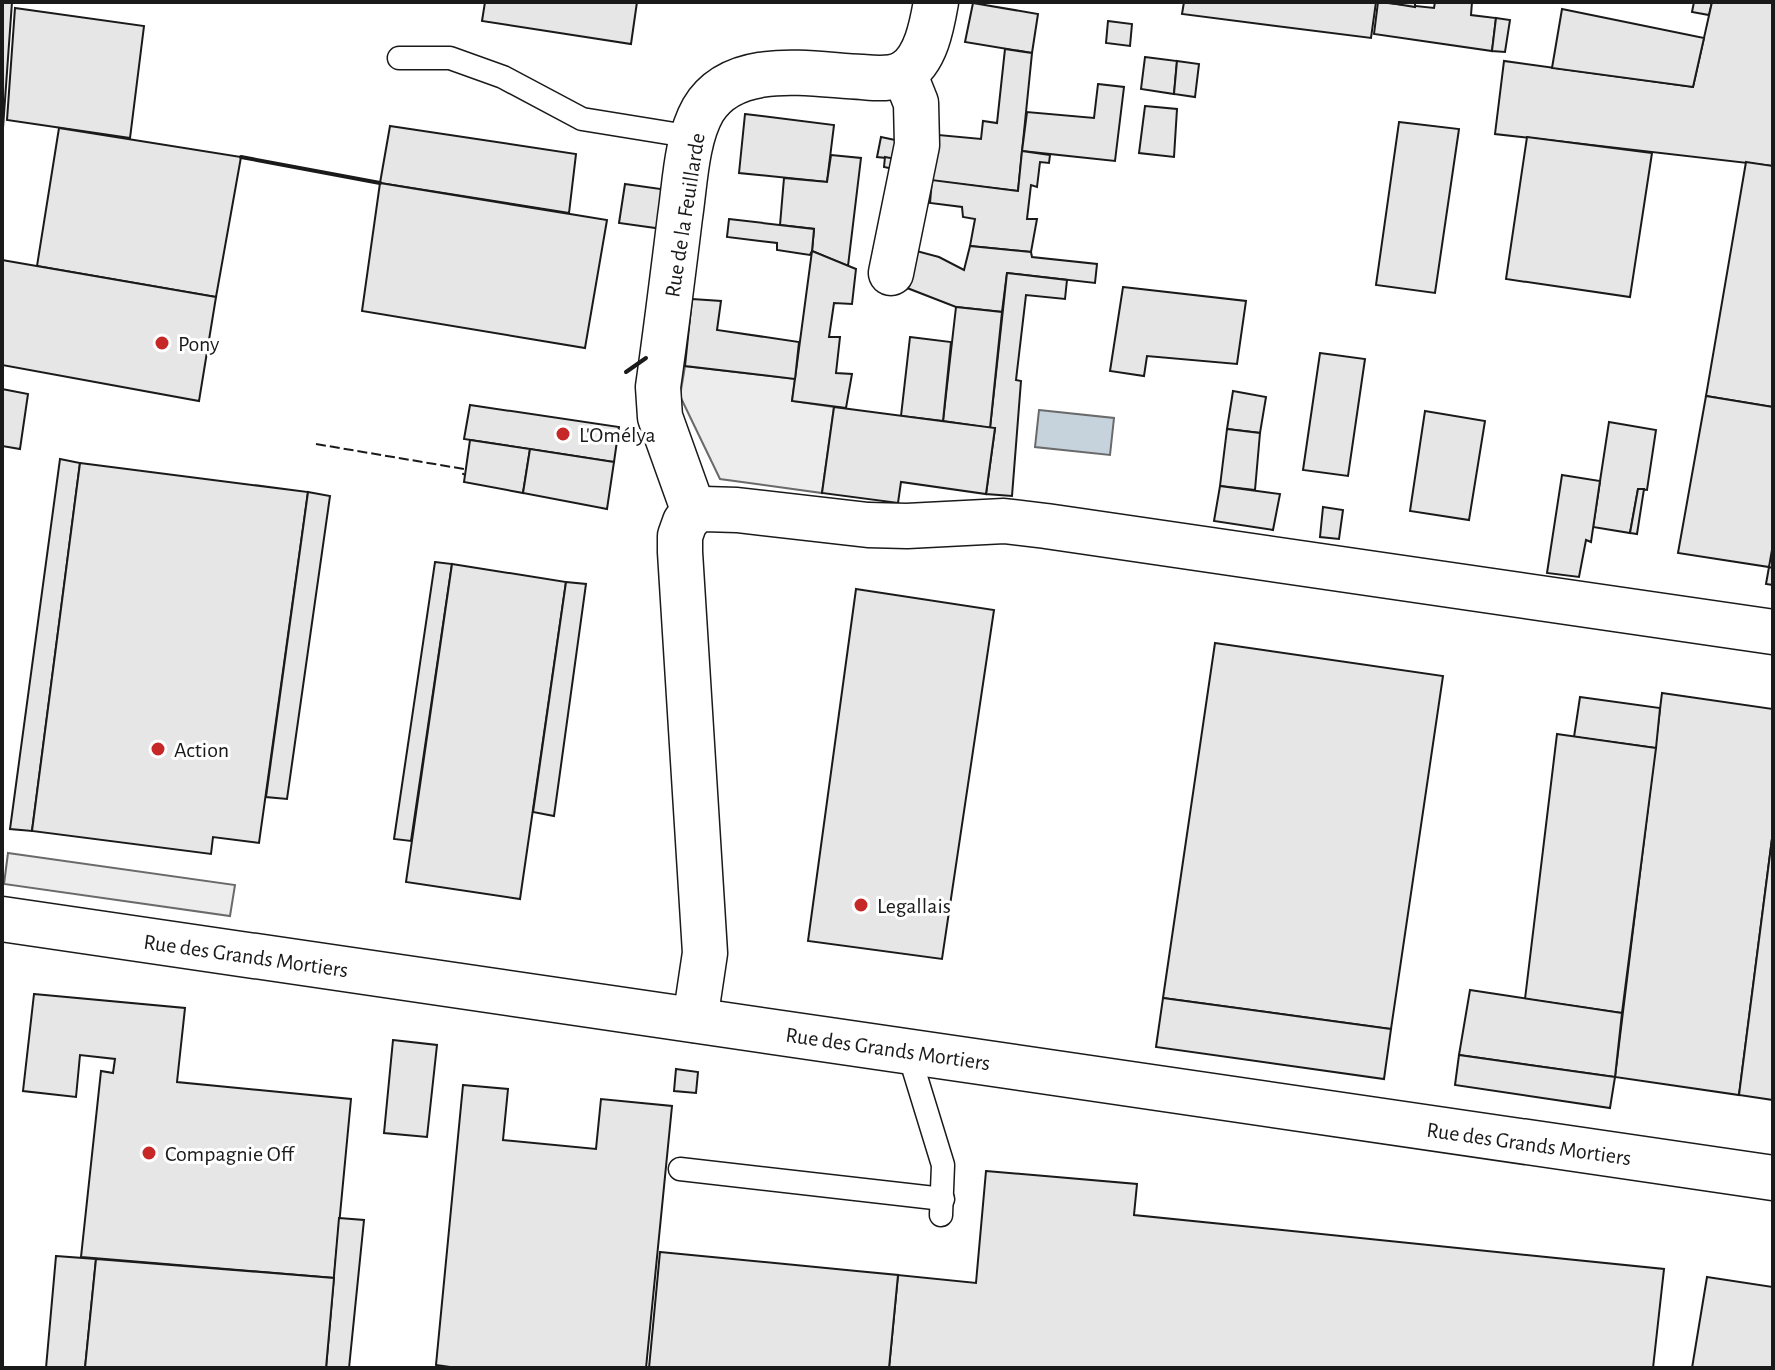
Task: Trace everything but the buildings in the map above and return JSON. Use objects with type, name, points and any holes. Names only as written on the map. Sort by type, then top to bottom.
[{"type":"street","points":[[891,273],[917,145],[916,103],[904,73],[916,61],[926,41],[936,2]]},
{"type":"street","name":"Rue de la Feuillarde","points":[[694,512],[660,417],[658,387],[693,137],[703,110],[719,92],[740,80],[783,74],[884,78],[904,73]]},
{"type":"street","points":[[695,1020],[705,953],[680,552],[680,536],[685,522],[694,512],[704,509],[737,510],[868,525],[1004,521],[1773,632]]},
{"type":"street","name":"Rue des Grands Mortiers","points":[[2,919],[1773,1178]]},
{"type":"lane","points":[[399,58],[450,58],[503,77],[582,119],[693,137]]},
{"type":"lane","points":[[680,1169],[942,1207],[943,1165],[908,1051]]},
{"type":"shaded area","points":[[685,366],[795,379],[792,401],[834,407],[822,493],[720,479],[680,396]]},
{"type":"shaded area","points":[[1039,410],[1114,418],[1110,455],[1035,447]]},
{"type":"shaded area","points":[[8,853],[235,885],[230,916],[4,884]]},
{"type":"fence","points":[[316,444],[464,469],[463,475]]},
{"type":"wall","points":[[241,157],[380,183]]},
{"type":"wall","points":[[626,372],[646,358]]},
{"type":"place","name":"Pony","points":[[162,343]]},
{"type":"place","name":"L'Omélya","points":[[563,434]]},
{"type":"place","name":"Action","points":[[158,749]]},
{"type":"place","name":"Legallais","points":[[861,905]]},
{"type":"place","name":"Compagnie Off","points":[[149,1153]]}]
